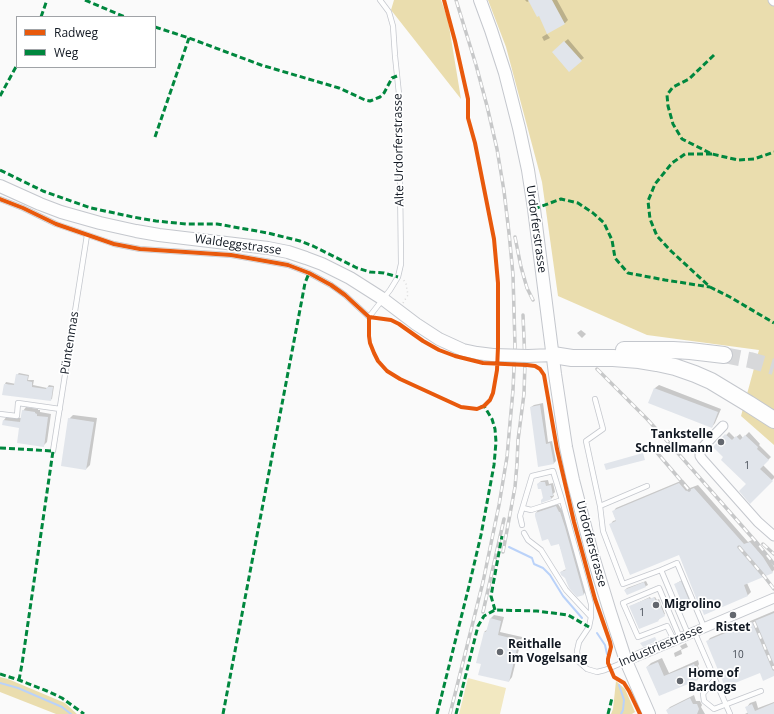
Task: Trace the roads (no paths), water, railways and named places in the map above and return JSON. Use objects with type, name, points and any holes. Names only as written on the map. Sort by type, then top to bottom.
[{"type":"highway","points":[[553,355],[572,350],[690,350],[724,355]]},
{"type":"highway","points":[[553,355],[572,358],[613,358],[639,360],[675,368],[711,381],[774,420]]},
{"type":"main road","name":"Urdorferstrasse","points":[[480,0],[505,72],[528,170],[566,447],[576,493],[599,579],[626,661],[649,714]]},
{"type":"main road","name":"Waldeggstrasse","points":[[0,186],[20,196],[61,212],[118,227],[174,237],[261,246],[288,252],[322,264],[350,278],[383,299],[439,339],[452,346],[477,353],[493,355],[553,355]]},
{"type":"street","points":[[723,426],[700,450],[700,456],[758,522],[774,536]]},
{"type":"street","name":"Industriestrasse","points":[[626,661],[774,598]]},
{"type":"lane","name":"Alte Urdorferstrasse","points":[[87,235],[114,244],[140,249],[231,255],[288,264],[331,285],[345,295],[370,318],[398,277],[401,264],[399,94],[393,26],[389,12],[380,0]]},
{"type":"lane","points":[[0,199],[56,224],[87,235]]},
{"type":"lane","name":"Püntenmas","points":[[53,451],[87,235]]},
{"type":"lane","points":[[595,399],[603,429],[586,441],[600,506],[603,531],[623,584],[676,563],[704,627]]},
{"type":"lane","points":[[0,414],[17,416],[18,402],[60,409]]},
{"type":"lane","points":[[522,525],[520,516],[532,476],[553,471],[591,604],[592,617]]},
{"type":"lane","points":[[600,506],[647,486]]},
{"type":"lane","points":[[522,508],[531,510],[562,500]]},
{"type":"lane","points":[[524,533],[528,540],[541,550],[566,590],[592,617]]},
{"type":"lane","points":[[661,570],[684,636]]},
{"type":"lane","points":[[684,636],[667,626],[638,637],[624,603],[659,588],[684,636],[715,679],[730,714]]},
{"type":"lane","name":"Industriestrasse","points":[[592,617],[589,627],[579,642],[577,651],[578,661],[587,669],[597,672],[626,661]]},
{"type":"lane","points":[[715,679],[703,694],[704,701],[714,709],[761,691]]},
{"type":"waterway","points":[[509,547],[532,558],[534,564],[543,568],[550,575],[563,596],[582,618]]},
{"type":"waterway","points":[[597,633],[605,645],[607,654]]},
{"type":"waterway","points":[[0,683],[18,688],[62,707],[71,714]]},
{"type":"waterway","points":[[619,685],[624,700],[621,714]]},
{"type":"tunnel","points":[[724,355],[750,360],[774,367]]},
{"type":"railway","points":[[450,714],[483,582],[499,505],[507,457],[515,346],[513,275],[504,191],[497,149],[476,65],[456,0]]},
{"type":"railway","points":[[515,237],[521,267],[527,288],[533,300]]},
{"type":"railway","points":[[503,552],[515,487],[518,440],[524,394],[525,362],[523,315]]},
{"type":"railway","points":[[597,369],[669,443],[774,564]]},
{"type":"railway","points":[[653,448],[689,490]]},
{"type":"railway","points":[[483,612],[504,519]]},
{"type":"railway","points":[[763,544],[774,554]]},
{"type":"railway","points":[[739,547],[774,589]]},
{"type":"railway","points":[[754,622],[774,669]]},
{"type":"place","name":"Tankstelle Schnellmann","points":[[721,442]]},
{"type":"place","name":"Migrolino","points":[[656,605]]},
{"type":"place","name":"Ristet","points":[[733,615]]},
{"type":"place","name":"Reithalle im Vogelsang","points":[[500,652]]},
{"type":"place","name":"Home of Bardogs","points":[[680,681]]}]
